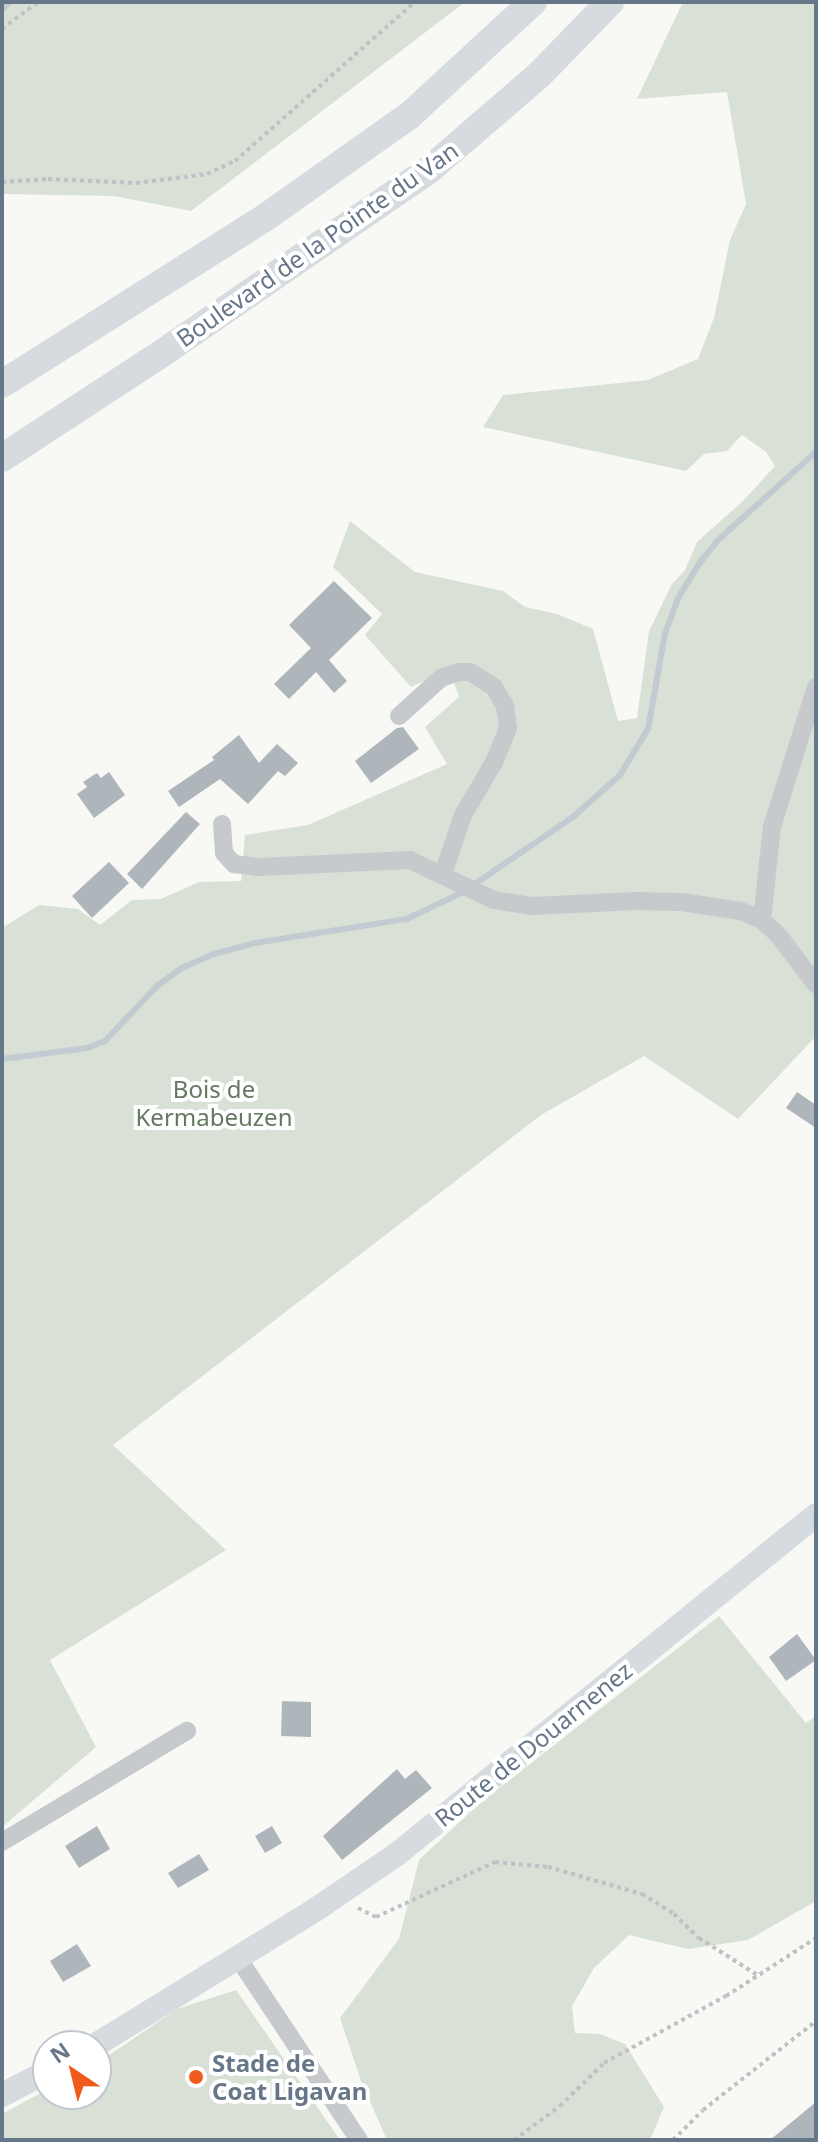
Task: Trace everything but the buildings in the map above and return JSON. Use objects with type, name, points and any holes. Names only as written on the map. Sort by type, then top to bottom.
[{"type":"highway","points":[[2,384],[266,217],[410,115],[533,2]]},
{"type":"highway","name":"Boulevard de la Pointe du Van","points":[[2,458],[430,169],[539,75],[610,2]]},
{"type":"main road","name":"Route de Douarnenez","points":[[112,2035],[345,1891],[452,1810],[816,1515]]},
{"type":"main road","points":[[2,2095],[32,2079]]},
{"type":"street","points":[[399,716],[441,678],[458,672],[470,672],[494,687],[505,706],[508,728],[463,815],[443,874]]},
{"type":"street","points":[[762,920],[772,827],[816,687]]},
{"type":"street","points":[[222,824],[224,853],[234,864],[259,867],[396,859],[422,863],[467,889],[494,900],[533,906],[681,902],[721,906],[762,920],[779,936],[816,985]]},
{"type":"street","points":[[2,1842],[187,1731]]},
{"type":"street","points":[[238,1958],[359,2140]]},
{"type":"path","points":[[2,29],[38,2]]},
{"type":"path","points":[[2,182],[48,179],[136,183],[207,174],[235,161],[415,2]]},
{"type":"path","points":[[345,1891],[360,1911],[376,1917],[495,1862],[548,1867],[642,1894],[674,1914],[699,1938],[759,1976]]},
{"type":"path","points":[[514,2140],[560,2106],[604,2063],[759,1976],[816,1938]]},
{"type":"path","points":[[673,2140],[703,2110],[816,2021]]},
{"type":"green space","points":[[2,2],[465,2],[191,211],[114,196],[2,194]]},
{"type":"green space","name":"Bois de Kermabeuzen","points":[[683,2],[816,2],[816,1036],[738,1119],[644,1056],[541,1115],[113,1445],[226,1550],[50,1660],[96,1747],[2,1827],[2,928],[39,905],[78,909],[100,925],[132,900],[161,899],[199,882],[241,881],[245,835],[308,825],[447,764],[425,727],[459,697],[450,669],[411,687],[365,635],[382,614],[333,567],[350,521],[415,572],[503,591],[525,607],[557,614],[593,629],[618,721],[637,718],[649,631],[672,584],[685,570],[697,542],[743,501],[775,466],[766,452],[742,435],[727,451],[704,454],[686,471],[483,427],[503,395],[648,380],[698,359],[714,318],[730,240],[746,204],[727,92],[637,99]]},
{"type":"green space","points":[[719,1616],[806,1723],[816,1716],[816,1901],[748,1940],[688,1949],[629,1935],[594,1968],[572,2006],[575,2033],[600,2034],[625,2044],[664,2107],[650,2140],[387,2140],[361,2081],[340,2018],[399,1939],[419,1860],[480,1803]]},
{"type":"green space","name":"Stade de Coat Ligavan","points":[[236,1990],[340,2140],[2,2140],[2,2114],[32,2098],[32,2110],[112,2110],[112,2053],[177,2009]]},
{"type":"waterway","points":[[2,10],[10,2]]},
{"type":"waterway","points":[[2,1059],[87,1048],[105,1041],[157,986],[182,968],[214,954],[255,943],[407,919],[463,892],[573,817],[620,775],[648,729],[665,634],[678,598],[701,561],[717,541],[816,452]]},
{"type":"place","name":"Stade de Coat Ligavan","points":[[196,2077]]}]
